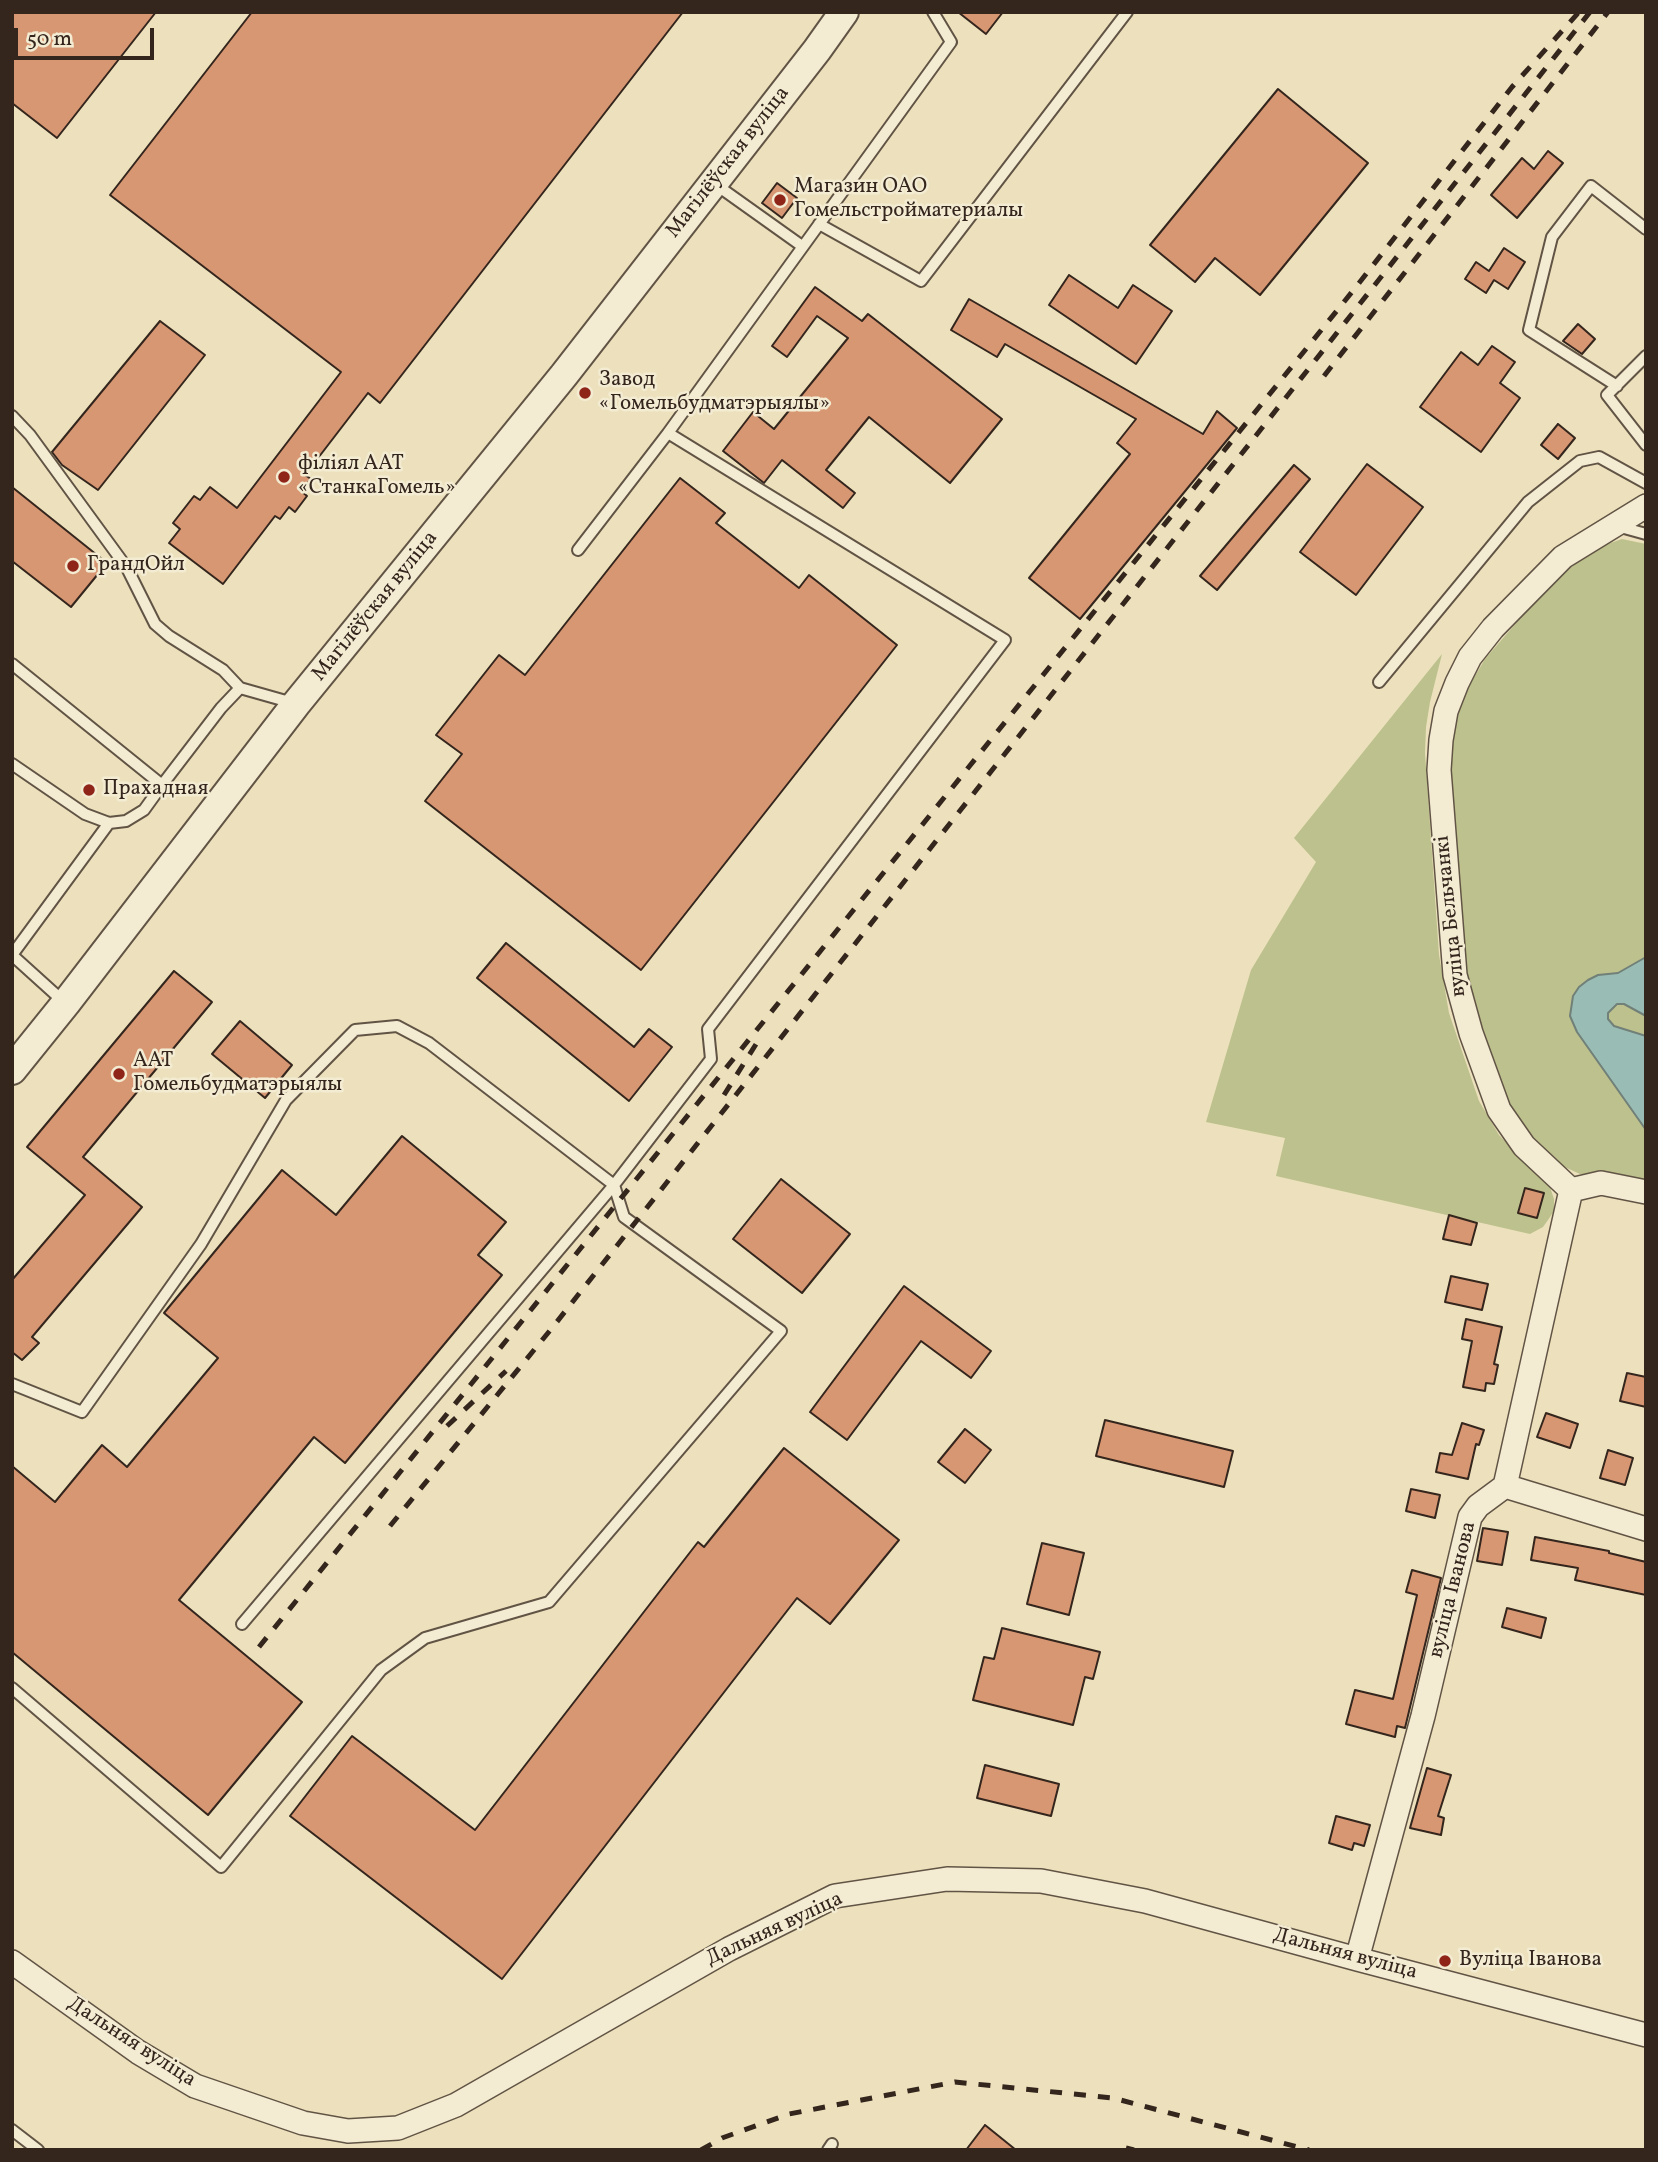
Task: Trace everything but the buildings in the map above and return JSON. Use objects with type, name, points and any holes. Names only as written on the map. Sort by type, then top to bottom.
[{"type":"street","name":"Магілёўская вуліца","points":[[12,1070],[296,704],[564,375],[844,12]]},
{"type":"street","name":"вуліца Бельчанкі","points":[[1571,1190],[1524,1146],[1499,1110],[1471,1033],[1455,975],[1441,803],[1441,740],[1446,711],[1457,682],[1470,657],[1493,628],[1563,557],[1646,506]]},
{"type":"street","points":[[1646,1192],[1601,1183],[1571,1190],[1505,1486],[1646,1529]]},
{"type":"street","name":"вуліца Іванова","points":[[1357,1959],[1423,1716],[1470,1517],[1478,1506],[1505,1486]]},
{"type":"street","name":"Дальняя вуліца","points":[[12,1962],[138,2052],[195,2086],[303,2123],[348,2131],[398,2128],[456,2105],[729,1949],[835,1896],[947,1879],[1041,1881],[1145,1901],[1646,2035]]},
{"type":"lane","points":[[578,550],[668,433],[951,42],[933,12]]},
{"type":"lane","points":[[820,224],[920,281],[1127,12]]},
{"type":"lane","points":[[713,182],[802,246]]},
{"type":"lane","points":[[1617,386],[1529,330],[1552,237],[1591,186],[1646,229]]},
{"type":"lane","points":[[1646,356],[1607,395],[1646,445]]},
{"type":"lane","points":[[12,416],[30,435],[127,568],[156,624],[169,636],[223,670],[240,688],[296,704]]},
{"type":"lane","points":[[242,1623],[614,1185],[711,1059],[708,1029],[1005,640],[668,433]]},
{"type":"lane","points":[[1379,682],[1528,502],[1580,461],[1599,457],[1646,483]]},
{"type":"lane","points":[[1615,526],[1646,534]]},
{"type":"lane","points":[[12,664],[162,785]]},
{"type":"lane","points":[[12,764],[85,814],[109,823],[126,821],[144,810],[221,708],[240,688]]},
{"type":"lane","points":[[66,1003],[12,955],[109,823]]},
{"type":"lane","points":[[12,1384],[82,1412],[201,1244],[286,1100],[355,1030],[397,1026],[429,1043],[614,1185],[624,1217],[781,1331],[549,1602],[425,1638],[381,1670],[221,1867],[12,1688]]},
{"type":"lane","points":[[12,2130],[38,2150]]},
{"type":"green space","points":[[1622,539],[1646,544],[1646,1187],[1580,1174],[1558,1164],[1534,1143],[1506,1101],[1477,1019],[1464,965],[1448,798],[1451,751],[1459,709],[1485,659],[1536,600],[1570,568],[1599,547]]},
{"type":"green space","points":[[1442,654],[1430,702],[1425,753],[1439,955],[1449,1013],[1479,1101],[1499,1135],[1550,1187],[1554,1199],[1554,1211],[1548,1220],[1543,1227],[1530,1234],[1276,1176],[1285,1138],[1206,1122],[1251,970],[1316,862],[1294,838]]},
{"type":"water","points":[[1646,957],[1646,1016],[1624,1004],[1617,1004],[1608,1013],[1608,1019],[1614,1026],[1646,1036],[1646,1130],[1577,1032],[1570,1016],[1573,996],[1588,980],[1598,975],[1618,973]]},
{"type":"railway","points":[[259,1647],[1356,287],[1512,87],[1579,12]]},
{"type":"railway","points":[[390,1526],[552,1328],[1590,12]]},
{"type":"railway","points":[[1324,376],[1608,12]]},
{"type":"railway","points":[[724,1095],[758,1041]]},
{"type":"railway","points":[[447,1426],[506,1371]]},
{"type":"railway","points":[[701,2150],[722,2138],[789,2114],[955,2082],[1113,2098],[1309,2150]]},
{"type":"railway","points":[[1126,2148],[1134,2150]]},
{"type":"place","name":"Магазин ОАО Гомельстройматериалы","points":[[780,200]]},
{"type":"place","name":"Завод «Гомельбудматэрыялы»","points":[[585,393]]},
{"type":"place","name":"філіял ААТ «СтанкаГомель»","points":[[284,477]]},
{"type":"place","name":"ГрандОйл","points":[[73,566]]},
{"type":"place","name":"Прахадная","points":[[89,790]]},
{"type":"place","name":"ААТ Гомельбудматэрыялы","points":[[119,1074]]},
{"type":"place","name":"Вуліца Іванова","points":[[1445,1961]]}]
